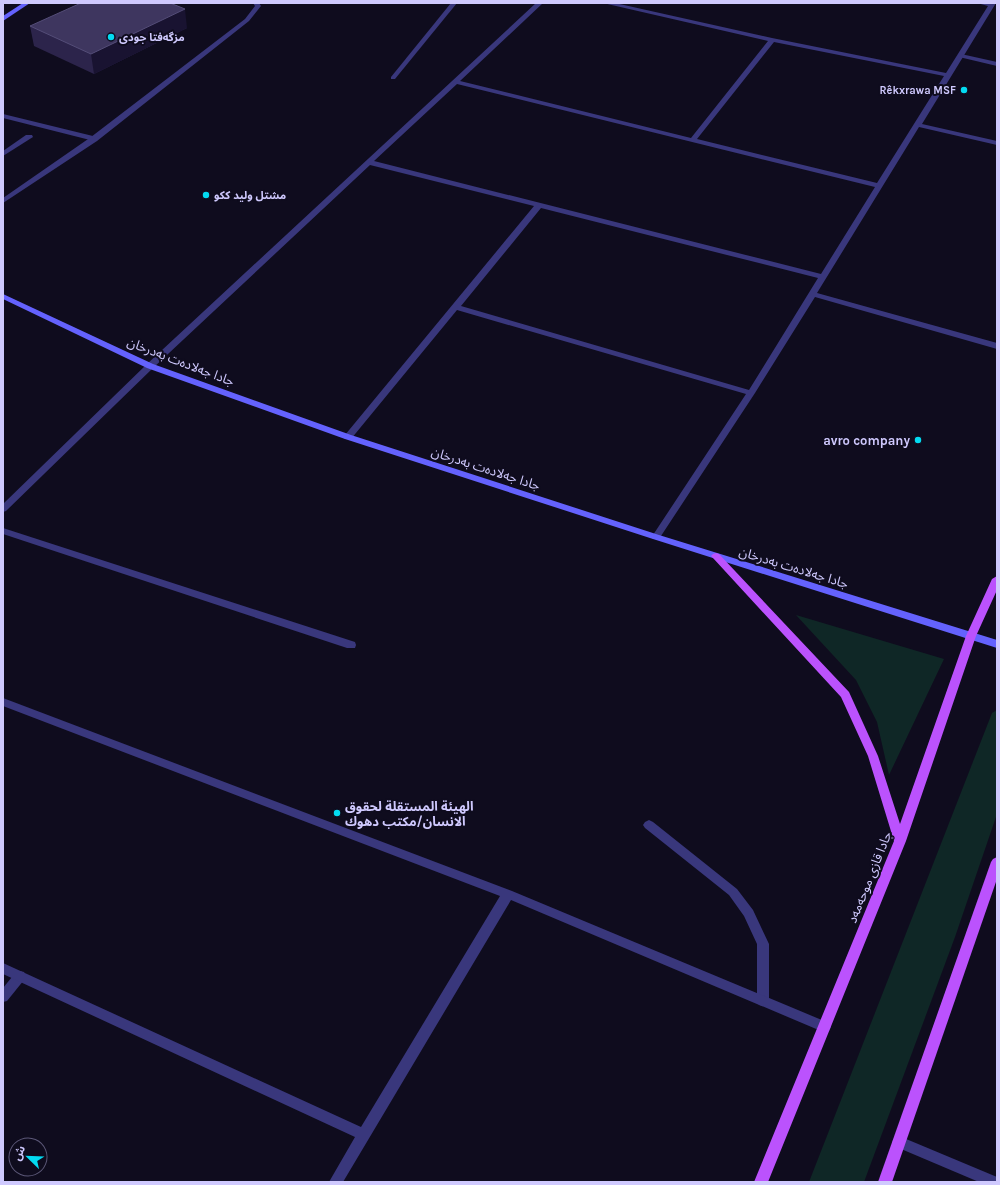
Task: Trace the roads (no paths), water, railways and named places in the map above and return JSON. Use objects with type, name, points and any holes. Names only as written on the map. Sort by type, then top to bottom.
[{"type":"main road","points":[[716,556],[846,695],[873,756],[900,841]]},
{"type":"main road","name":"جادا قازی موحەمەد","points":[[761,1182],[900,841],[971,636],[997,579]]},
{"type":"main road","points":[[885,1182],[996,868]]},
{"type":"street","points":[[3,19],[26,3]]},
{"type":"street","points":[[3,201],[94,138],[247,20],[258,6],[256,3]]},
{"type":"street","points":[[393,78],[454,3]]},
{"type":"street","points":[[3,509],[150,366],[540,3]]},
{"type":"street","points":[[606,3],[772,40],[948,75]]},
{"type":"street","points":[[656,537],[751,393],[992,4],[980,3]]},
{"type":"street","points":[[693,140],[772,40]]},
{"type":"street","points":[[961,56],[997,64]]},
{"type":"street","points":[[455,82],[880,186]]},
{"type":"street","points":[[3,116],[94,138]]},
{"type":"street","points":[[918,125],[997,143]]},
{"type":"street","points":[[3,154],[29,137]]},
{"type":"street","points":[[368,162],[823,277]]},
{"type":"street","points":[[348,437],[539,205]]},
{"type":"street","points":[[812,294],[997,346]]},
{"type":"street","name":"جادا جەلادەت بەدرخان","points":[[3,296],[150,366],[348,437],[656,537],[997,644]]},
{"type":"street","points":[[456,307],[751,393]]},
{"type":"street","points":[[3,531],[352,645]]},
{"type":"street","points":[[3,702],[508,894],[825,1027]]},
{"type":"street","points":[[649,825],[733,892],[749,913],[763,944],[763,1001]]},
{"type":"street","points":[[336,1182],[508,894]]},
{"type":"street","points":[[3,968],[364,1136]]},
{"type":"street","points":[[3,997],[20,976]]},
{"type":"street","points":[[899,1142],[994,1182]]},
{"type":"place","name":"مزگەفتا جودی","points":[[111,37]]},
{"type":"place","name":"Rêkxrawa MSF","points":[[964,90]]},
{"type":"place","name":"مشتل وليد ككو","points":[[206,195]]},
{"type":"place","name":"avro company","points":[[918,440]]},
{"type":"place","name":"الهيئة المستقلة لحقوق الانسان/مكتب دهوك","points":[[337,813]]}]
